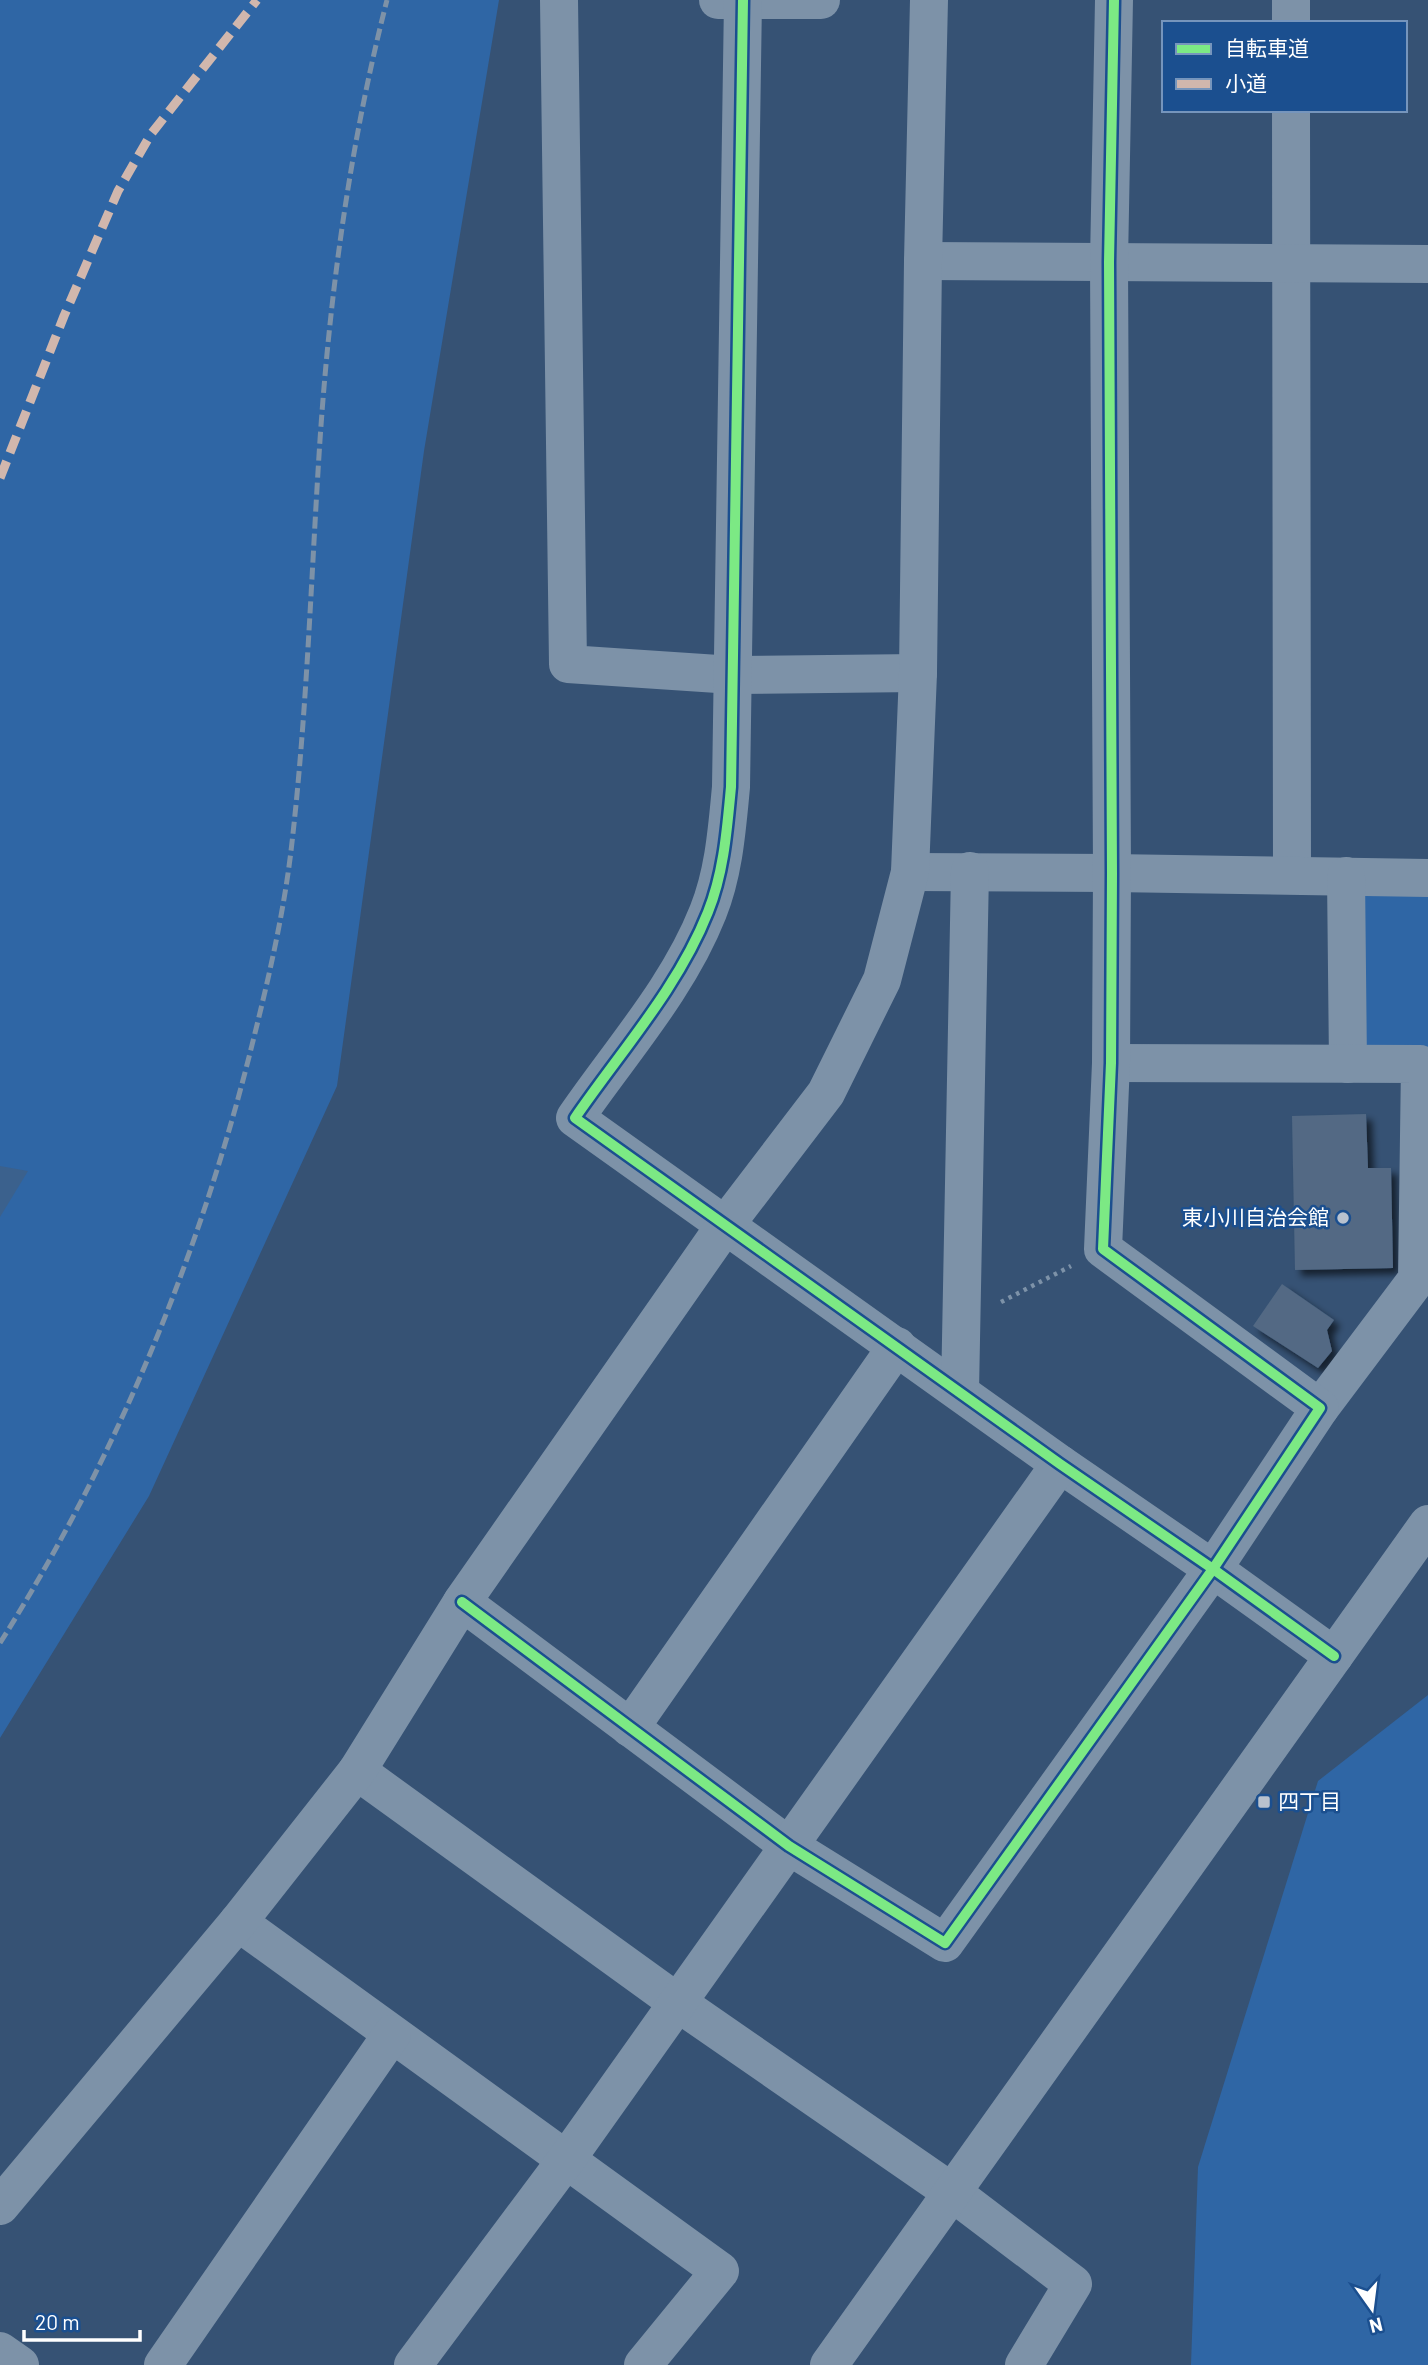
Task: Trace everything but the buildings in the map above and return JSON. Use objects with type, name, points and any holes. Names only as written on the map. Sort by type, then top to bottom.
[{"type":"street","points":[[559,0],[568,664],[733,675],[918,673]]},
{"type":"street","points":[[821,0],[735,0],[733,675],[730,799],[724,859],[708,911],[679,973],[575,1118],[1334,1656]]},
{"type":"street","points":[[0,2206],[238,1922],[357,1772],[462,1602],[726,1224],[827,1093],[882,980],[910,872],[918,673],[929,0]]},
{"type":"street","points":[[1114,0],[1109,262],[1111,1063],[1103,1249],[1320,1408]]},
{"type":"street","points":[[1291,0],[1291,21]]},
{"type":"street","points":[[1291,112],[1292,875]]},
{"type":"street","points":[[923,261],[1428,264]]},
{"type":"street","points":[[960,1392],[970,871]]},
{"type":"street","points":[[910,872],[1428,878]]},
{"type":"street","points":[[1346,876],[1348,1064]]},
{"type":"street","points":[[462,1602],[789,1846],[945,1942],[1213,1569],[1320,1408],[1417,1279],[1420,1064],[1111,1063]]},
{"type":"street","points":[[631,1728],[897,1346]]},
{"type":"street","points":[[413,2365],[566,2160],[1060,1464]]},
{"type":"street","points":[[829,2365],[1428,1524]]},
{"type":"street","points":[[357,1772],[678,2003],[953,2193],[1073,2284],[1024,2365]]},
{"type":"street","points":[[238,1922],[720,2271],[643,2365]]},
{"type":"street","points":[[163,2365],[392,2034]]},
{"type":"street","points":[[0,2351],[20,2365]]},
{"type":"path","points":[[962,1323],[1103,1249]]},
{"type":"shaded area","points":[[0,0],[499,0],[424,451],[337,1086],[149,1496],[0,1738]]},
{"type":"shaded area","points":[[1363,894],[1428,895],[1428,1051],[1361,1049]]},
{"type":"shaded area","points":[[0,1166],[28,1171],[0,1217]]},
{"type":"shaded area","points":[[1428,1695],[1428,2365],[1191,2365],[1198,2167],[1318,1781]]},
{"type":"railway","points":[[0,1643],[81,1501],[150,1354],[207,1201],[231,1123],[264,997],[284,900],[296,800],[329,329],[352,163],[387,0]]},
{"type":"marked path","points":[[0,478],[64,316],[118,191],[151,134],[257,0]]},
{"type":"cycle path","points":[[743,0],[731,787],[724,850],[718,882],[708,912],[681,967],[575,1118],[1334,1656]]},
{"type":"cycle path","points":[[462,1602],[789,1846],[945,1943],[1213,1569],[1320,1408],[1103,1249],[1111,1063],[1109,262],[1114,0]]},
{"type":"place","name":"東小川自治会館","points":[[1343,1218]]},
{"type":"place","name":"四丁目","points":[[1264,1802]]}]
